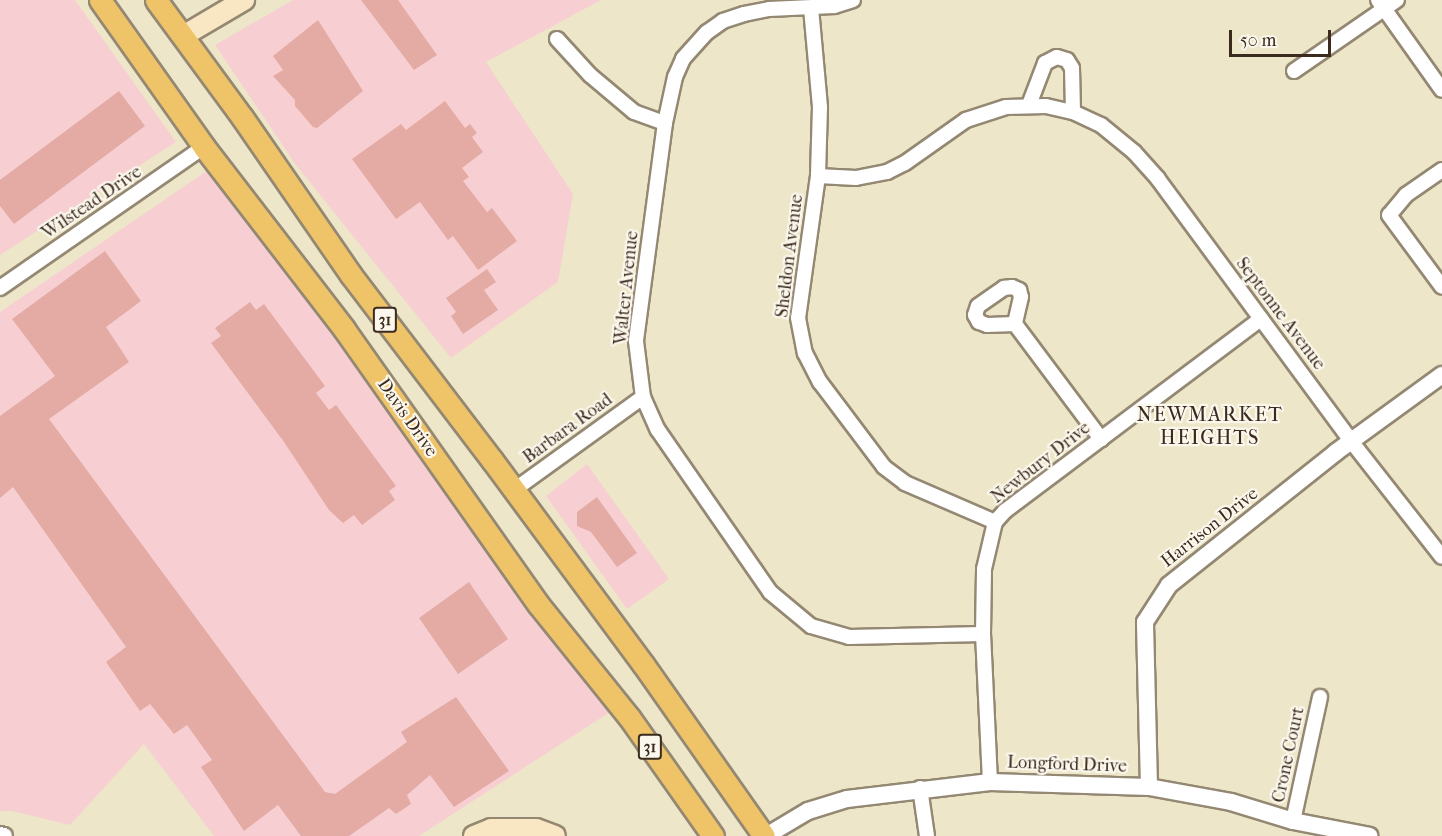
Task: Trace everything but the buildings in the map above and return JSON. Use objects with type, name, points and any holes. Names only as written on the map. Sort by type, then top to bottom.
[{"type":"main road","name":"Davis Drive","points":[[100,0],[204,147],[344,329],[538,604],[629,717],[713,836]]},
{"type":"main road","name":"31","points":[[156,0],[351,275],[643,663],[765,836]]},
{"type":"main road","points":[[183,36],[244,0]]},
{"type":"main road","points":[[474,836],[491,829],[536,829],[555,836]]},
{"type":"street","name":"Walter Avenue","points":[[853,0],[811,8],[769,9],[723,21],[707,32],[683,59],[675,77],[665,123],[636,341],[643,397],[658,430],[770,592],[811,626],[849,637],[983,634]]},
{"type":"street","points":[[1294,71],[1381,5],[1397,0]]},
{"type":"street","points":[[1381,5],[1442,90]]},
{"type":"street","name":"Sheldon Avenue","points":[[811,8],[820,107],[818,176],[798,318],[800,336],[811,367],[884,467],[905,483],[995,522]]},
{"type":"street","points":[[557,39],[590,75],[634,112],[665,123]]},
{"type":"street","points":[[1029,105],[1046,63],[1057,57],[1067,60],[1072,68],[1073,112]]},
{"type":"street","name":"Septonne Avenue","points":[[818,176],[856,178],[887,172],[904,164],[966,120],[992,110],[1029,105],[1073,112],[1101,125],[1134,152],[1158,179],[1351,441],[1442,557]]},
{"type":"street","name":"Wilstead Drive","points":[[0,288],[204,147]]},
{"type":"street","points":[[1442,170],[1406,195],[1389,215],[1442,287]]},
{"type":"street","points":[[1024,286],[1015,324],[987,325],[979,322],[975,315],[978,306],[1004,288],[1024,286]]},
{"type":"street","name":"Newbury Drive","points":[[990,782],[983,634],[984,569],[995,522],[1005,511],[1262,319]]},
{"type":"street","points":[[1015,324],[1101,439]]},
{"type":"street","name":"Harrison Drive","points":[[1149,787],[1145,622],[1169,585],[1351,441],[1442,375]]},
{"type":"street","name":"Barbara Road","points":[[514,490],[643,397]]},
{"type":"street","name":"Crone Court","points":[[1293,821],[1320,698]]},
{"type":"street","name":"Longford Drive","points":[[765,836],[808,811],[827,804],[920,788],[990,782],[1149,787],[1231,802],[1293,821],[1370,836]]},
{"type":"street","points":[[920,788],[927,836]]},
{"type":"shaded area","points":[[0,0],[75,0],[176,142],[0,255]]},
{"type":"shaded area","points":[[293,0],[601,0],[486,62],[573,194],[558,282],[451,358],[296,165],[215,45]]},
{"type":"shaded area","points":[[214,166],[610,712],[419,836],[214,836],[144,744],[70,825],[12,811],[0,811],[0,312]]},
{"type":"shaded area","points":[[587,464],[669,579],[627,609],[546,496]]},
{"type":"district","name":"NEWMARKET HEIGHTS","points":[[1210,426]]}]
